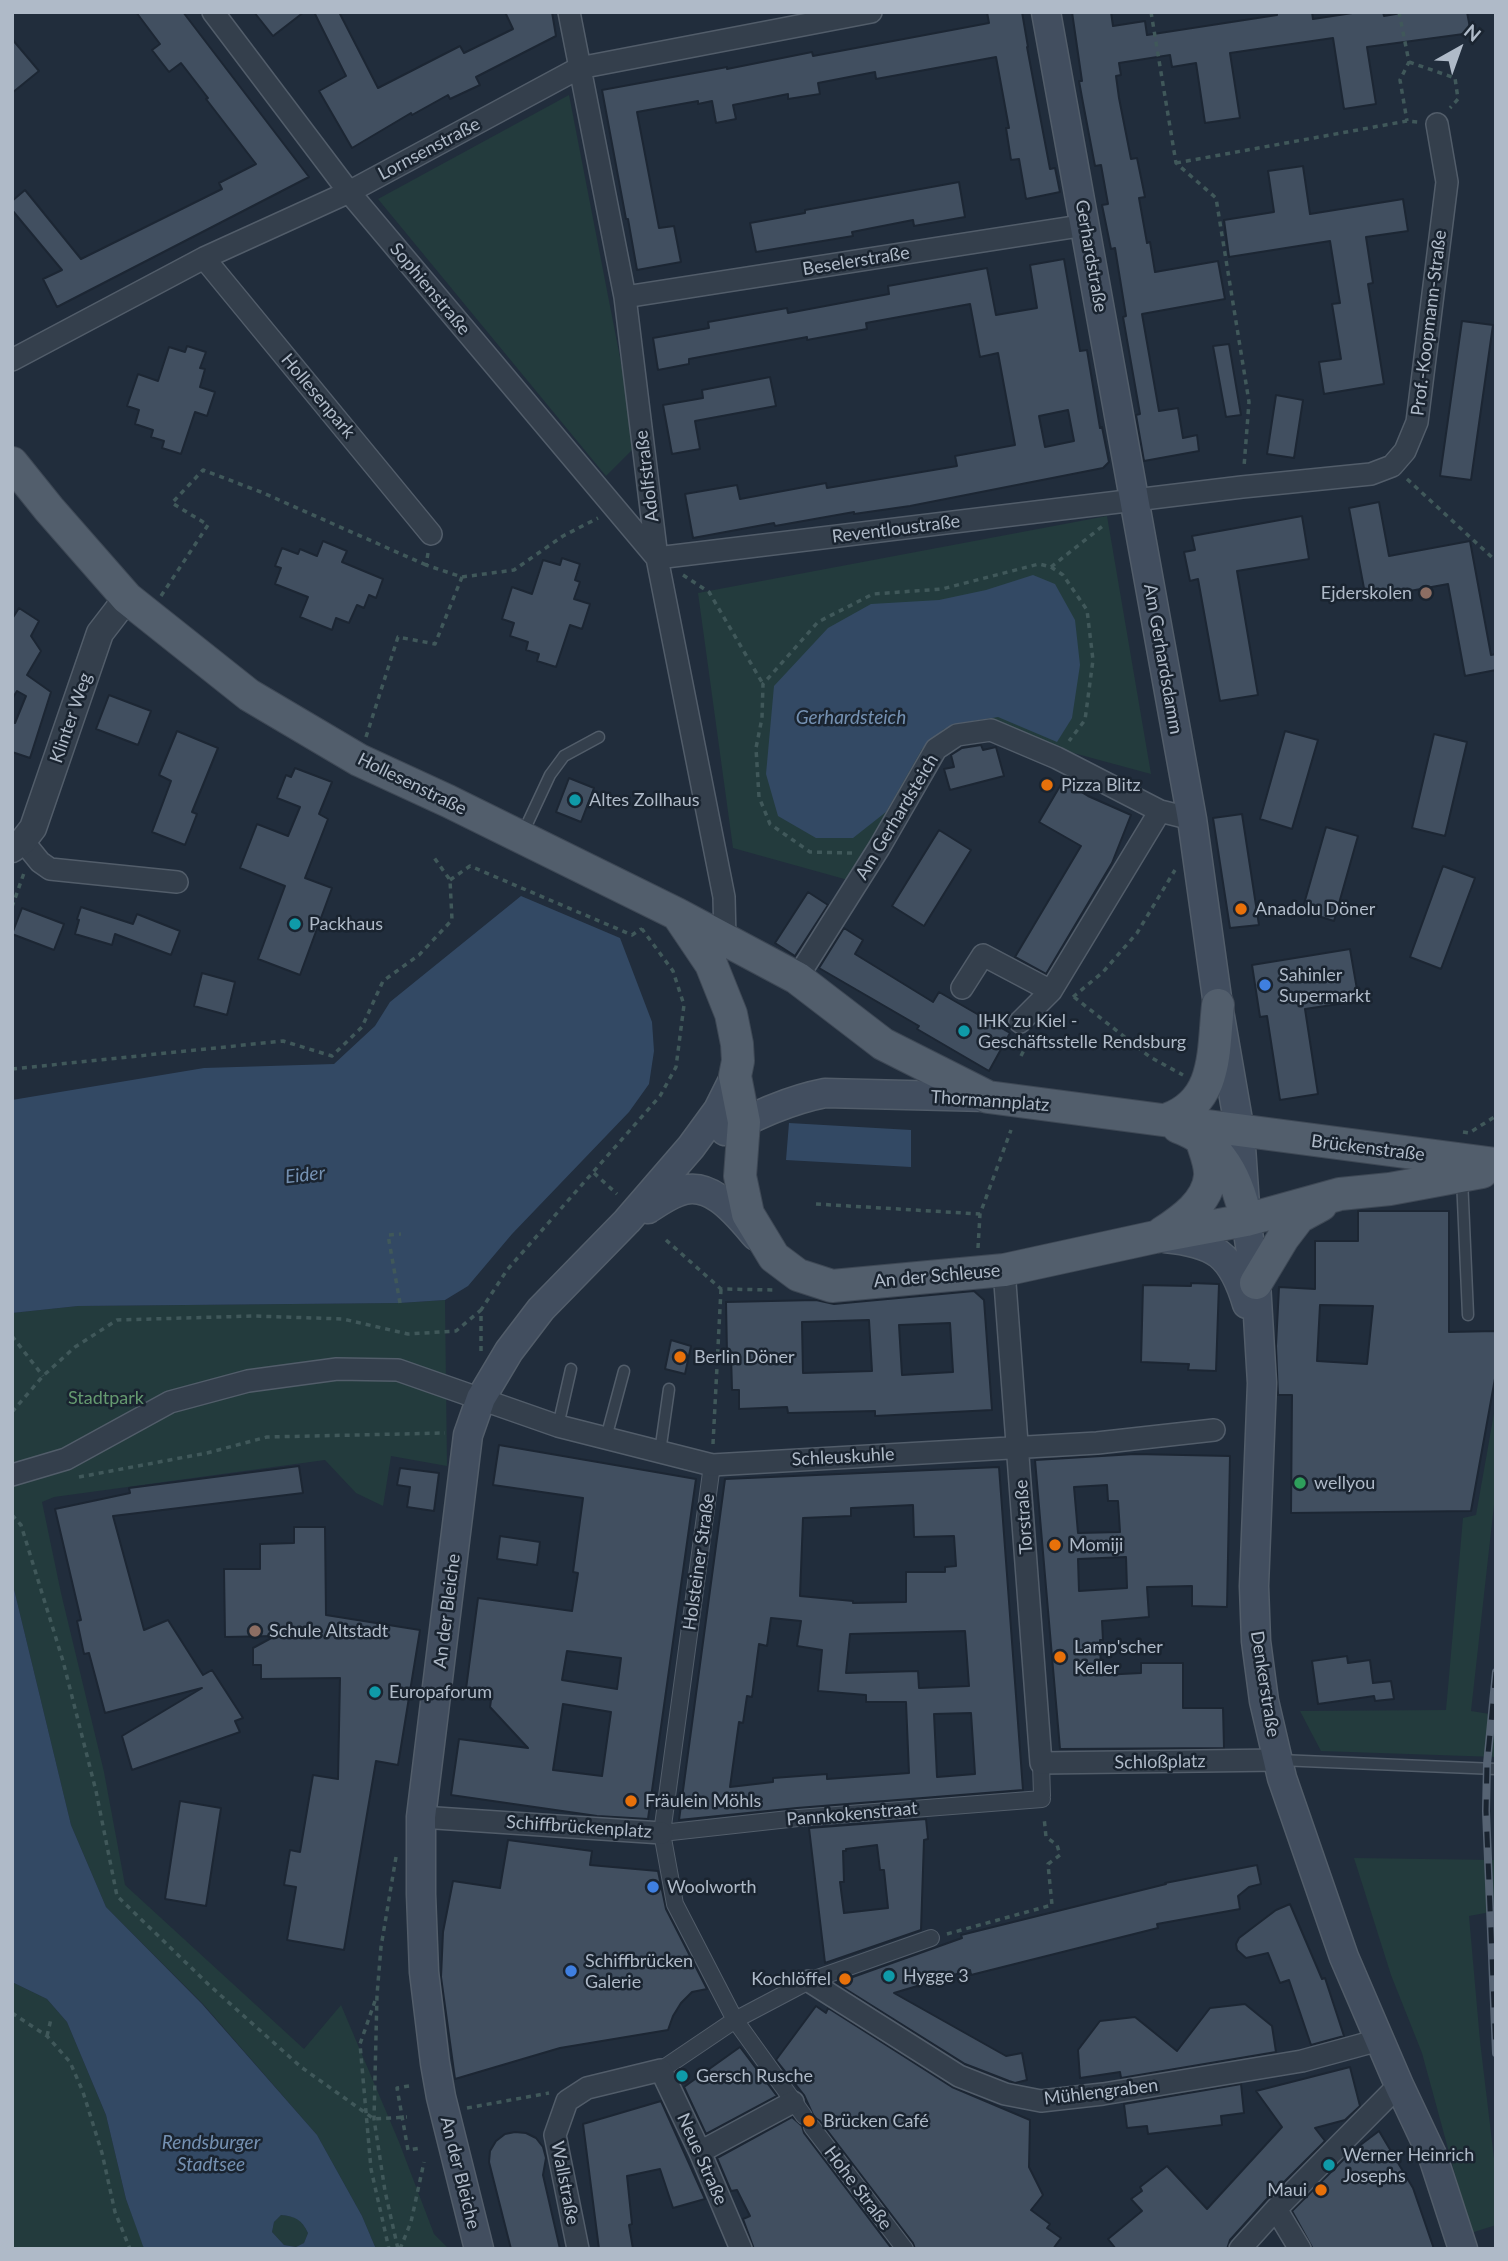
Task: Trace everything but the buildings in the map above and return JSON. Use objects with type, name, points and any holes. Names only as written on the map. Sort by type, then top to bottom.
[{"type":"main road","name":"Gerhardstraße","points":[[1046,12],[1135,499]]},
{"type":"main road","name":"Hollesenstraße","points":[[12,463],[49,509],[138,607],[249,695],[359,760],[521,837],[659,916],[711,964],[732,1014],[738,1061],[735,1076],[744,1122]]},
{"type":"main road","name":"Am Gerhardsdamm","points":[[1135,499],[1192,819]]},
{"type":"main road","points":[[1192,819],[1240,1137],[1246,1220]]},
{"type":"main road","points":[[659,916],[725,940],[797,978],[883,1044],[988,1097]]},
{"type":"main road","points":[[1164,1119],[1189,1109],[1204,1090],[1210,1077],[1218,1005]]},
{"type":"main road","points":[[691,1147],[718,1110],[735,1076]]},
{"type":"main road","name":"Thormannplatz","points":[[744,1122],[769,1110],[825,1093],[988,1097],[1164,1119],[1240,1137]]},
{"type":"main road","points":[[1164,1119],[1201,1138],[1218,1153],[1232,1172],[1242,1196],[1246,1220]]},
{"type":"main road","name":"An der Bleiche","points":[[480,2249],[441,2097],[430,2033],[422,1945],[421,1817],[468,1435],[481,1398],[509,1350],[541,1309],[627,1221],[691,1147],[744,1122]]},
{"type":"main road","name":"An der Schleuse","points":[[744,1122],[740,1176],[748,1214],[774,1257],[799,1275],[832,1286],[990,1272],[1246,1220]]},
{"type":"main road","points":[[1155,1237],[1210,1201],[1223,1187],[1239,1154],[1240,1137]]},
{"type":"main road","name":"Brückenstraße","points":[[1240,1137],[1496,1167]]},
{"type":"main road","points":[[1182,1220],[1204,1196],[1210,1175],[1201,1138]]},
{"type":"main road","name":"Brückenstraße","points":[[1246,1220],[1340,1194],[1390,1189],[1496,1167]]},
{"type":"main road","points":[[627,1221],[680,1191],[694,1189],[712,1194],[733,1208],[774,1257]]},
{"type":"main road","points":[[1256,1283],[1299,1217],[1340,1194]]},
{"type":"main road","name":"Denkerstraße","points":[[1246,1220],[1256,1283],[1262,1407],[1254,1586],[1256,1641],[1264,1701],[1282,1778],[1344,1957],[1433,2157],[1463,2249]]},
{"type":"main road","points":[[1155,1237],[1195,1241],[1208,1246],[1226,1260],[1236,1273],[1243,1290],[1258,1341]]},
{"type":"street","name":"Sophienstraße","points":[[214,12],[349,192],[657,558]]},
{"type":"street","name":"Adolfstraße","points":[[569,12],[625,297],[657,558],[724,897],[725,940]]},
{"type":"street","name":"Lornsenstraße","points":[[12,360],[204,258],[349,192],[579,68],[871,12]]},
{"type":"street","name":"Prof.-Koopmann-Straße","points":[[1392,466],[1405,452],[1417,422],[1447,181],[1437,124]]},
{"type":"street","name":"Beselerstraße","points":[[625,297],[1086,225]]},
{"type":"street","name":"Hollesenpark","points":[[204,258],[431,534]]},
{"type":"street","points":[[1135,499],[1371,474],[1392,466]]},
{"type":"street","name":"Reventloustraße","points":[[657,558],[1135,499]]},
{"type":"street","name":"Klinter Weg","points":[[22,847],[37,818],[100,633],[138,607]]},
{"type":"street","name":"Am Gerhardsteich","points":[[797,978],[936,749],[957,734],[991,730],[1056,758],[1160,811],[1192,819]]},
{"type":"street","points":[[1026,1029],[1059,997],[1160,811]]},
{"type":"street","points":[[22,847],[50,869],[177,882]]},
{"type":"street","points":[[962,988],[983,955],[1059,997]]},
{"type":"street","name":"Torstraße","points":[[990,1272],[1019,1448],[1041,1763]]},
{"type":"street","name":"Schleuskuhle","points":[[12,1475],[66,1459],[170,1402],[248,1381],[337,1369],[398,1370],[558,1426],[712,1465],[1097,1443],[1214,1430]]},
{"type":"street","name":"Holsteiner Straße","points":[[662,1833],[712,1465]]},
{"type":"street","name":"Schloßplatz","points":[[1041,1763],[1279,1760]]},
{"type":"street","points":[[1041,1763],[1042,1797]]},
{"type":"street","name":"Pannkokenstraat","points":[[662,1833],[798,1818],[1042,1797]]},
{"type":"street","name":"Schiffbrückenplatz","points":[[421,1817],[662,1833],[675,1904],[735,2020]]},
{"type":"street","points":[[566,2101],[587,2088],[662,2070],[735,2020],[809,1981],[931,1938]]},
{"type":"street","name":"Mühlengraben","points":[[809,1981],[959,2076],[1005,2094],[1041,2101],[1103,2094],[1302,2060],[1379,2040]]},
{"type":"street","name":"Hohe Straße","points":[[735,2020],[905,2249]]},
{"type":"street","name":"Neue Straße","points":[[662,2070],[741,2249]]},
{"type":"street","points":[[1240,2249],[1399,2085]]},
{"type":"street","name":"Wallstraße","points":[[566,2101],[555,2135],[578,2249]]},
{"type":"street","points":[[700,2152],[803,2115]]},
{"type":"street","points":[[1276,2209],[1300,2249]]},
{"type":"lane","points":[[521,837],[550,775],[564,757],[599,737]]},
{"type":"lane","points":[[1462,1175],[1468,1315]]},
{"type":"lane","points":[[558,1426],[571,1369]]},
{"type":"lane","points":[[606,1438],[624,1371]]},
{"type":"lane","points":[[660,1452],[669,1389]]},
{"type":"lane","points":[[1279,1760],[1496,1769]]},
{"type":"path","points":[[1151,12],[1175,163],[1216,198],[1249,402],[1242,487]]},
{"type":"path","points":[[1399,12],[1409,62],[1400,80],[1407,121]]},
{"type":"path","points":[[1175,163],[1407,121],[1437,124],[1458,99],[1455,78],[1409,62]]},
{"type":"path","points":[[1392,466],[1496,561]]},
{"type":"path","points":[[138,607],[208,525],[172,503],[203,470],[261,492],[426,565],[462,577],[514,570],[563,536],[617,511]]},
{"type":"path","points":[[1051,567],[1104,525]]},
{"type":"path","points":[[426,565],[431,534]]},
{"type":"path","points":[[657,558],[709,592],[763,684],[762,718],[756,748],[759,797],[770,824],[810,852],[850,853],[878,848]]},
{"type":"path","points":[[763,684],[818,622],[873,594],[942,589],[1039,564],[1051,567],[1063,575],[1087,610],[1093,660],[1085,720],[1056,758]]},
{"type":"path","points":[[359,760],[398,637],[435,644],[462,577]]},
{"type":"path","points":[[12,907],[22,847]]},
{"type":"path","points":[[12,1069],[283,1041],[332,1056],[362,1027],[383,981],[419,955],[452,920],[450,880],[433,856]]},
{"type":"path","points":[[1074,997],[1103,972],[1137,933],[1179,862]]},
{"type":"path","points":[[12,1412],[43,1376],[75,1347],[117,1320],[253,1316],[343,1319],[408,1334],[456,1331],[481,1310],[507,1270],[660,1096],[676,1067],[684,1005],[659,916],[632,935],[470,866],[450,880]]},
{"type":"path","points":[[1059,997],[1074,997],[1150,1057],[1181,1075],[1210,1077]]},
{"type":"path","points":[[1021,1056],[1026,1029]]},
{"type":"path","points":[[990,1272],[980,1214],[1011,1130]]},
{"type":"path","points":[[594,1173],[617,1194]]},
{"type":"path","points":[[816,1205],[980,1214]]},
{"type":"path","points":[[400,1303],[388,1235],[401,1234]]},
{"type":"path","points":[[666,1240],[721,1289],[712,1465]]},
{"type":"path","points":[[481,1310],[481,1360]]},
{"type":"path","points":[[12,1336],[43,1376]]},
{"type":"path","points":[[77,1477],[207,1453],[267,1437],[441,1433],[468,1435]]},
{"type":"path","points":[[12,1515],[25,1535],[63,1661],[96,1791],[117,1895],[208,1984],[301,2067],[374,2119],[407,2117]]},
{"type":"path","points":[[931,1938],[1052,1905],[1048,1864],[1060,1855],[1057,1845],[1046,1837],[1042,1797]]},
{"type":"path","points":[[396,1852],[381,1947],[377,1995],[374,2119],[385,2191],[399,2249]]},
{"type":"path","points":[[377,1995],[360,2044],[371,2169],[389,2249]]},
{"type":"path","points":[[12,2013],[47,2036],[70,2062],[83,2092],[102,2153],[115,2212],[130,2249]]},
{"type":"path","points":[[47,2036],[51,2019]]},
{"type":"path","points":[[409,2087],[397,2088],[401,2118],[408,2150],[421,2148]]},
{"type":"path","points":[[463,2109],[549,2093],[566,2101]]},
{"type":"path","points":[[399,2249],[411,2222],[424,2162]]},
{"type":"green space","points":[[569,95],[637,445],[606,476],[378,199]]},
{"type":"green space","points":[[1107,516],[1151,774],[1055,748],[957,729],[848,880],[733,848],[698,593]]},
{"type":"green space","name":"Stadtpark","points":[[445,1300],[447,1466],[391,1456],[383,1506],[356,1493],[325,1460],[54,1497],[42,1502],[104,1772],[125,1885],[304,2049],[341,2005],[399,2142],[434,2234],[449,2249],[376,2249],[362,2216],[317,2135],[203,2004],[106,1907],[71,1825],[12,1581],[12,1313],[78,1306],[400,1303]]},
{"type":"green space","points":[[1496,1402],[1496,1487],[1471,1711],[1496,1715],[1496,1757],[1321,1751],[1300,1711],[1446,1710],[1463,1518],[1476,1515]]},
{"type":"green space","points":[[1354,1858],[1496,1860],[1496,1911],[1469,1916],[1496,2175],[1496,2225],[1471,2233],[1422,2053],[1391,1975]]},
{"type":"green space","points":[[12,1982],[47,1999],[67,2022],[106,2115],[126,2199],[145,2249],[12,2249]]},
{"type":"green space","points":[[281,2215],[295,2218],[303,2225],[308,2233],[304,2243],[296,2247],[284,2245],[272,2232],[274,2222]]},
{"type":"water","name":"Gerhardsteich","points":[[1033,575],[1055,584],[1075,620],[1080,665],[1072,718],[1057,742],[998,717],[973,721],[944,729],[922,749],[886,812],[853,838],[816,838],[778,816],[766,774],[774,686],[828,628],[871,604],[939,600],[986,590]]},
{"type":"water","name":"Eider","points":[[521,896],[620,938],[652,1022],[654,1051],[649,1084],[629,1112],[512,1234],[468,1286],[445,1300],[400,1303],[78,1306],[12,1313],[12,1100],[204,1068],[334,1064],[375,1026],[390,1002]]},
{"type":"water","points":[[789,1123],[911,1130],[911,1167],[786,1160]]},
{"type":"water","name":"Rendsburger Stadtsee","points":[[12,1581],[71,1825],[106,1907],[202,2004],[317,2135],[362,2216],[376,2249],[145,2249],[126,2199],[106,2115],[67,2022],[47,1999],[12,1982]],"holes":[[[281,2215],[301,2222],[308,2233],[304,2243],[296,2247],[284,2245],[272,2232],[274,2222]]]},
{"type":"railway","points":[[1496,1672],[1487,1764],[1486,1811],[1496,2053]]},
{"type":"place","name":"Ejderskolen","points":[[1426,593]]},
{"type":"place","name":"Pizza Blitz","points":[[1047,785]]},
{"type":"place","name":"Altes Zollhaus","points":[[575,800]]},
{"type":"place","name":"Anadolu Döner","points":[[1241,909]]},
{"type":"place","name":"Packhaus","points":[[295,924]]},
{"type":"place","name":"Sahinler Supermarkt","points":[[1265,985]]},
{"type":"place","name":"IHK zu Kiel - Geschäftsstelle Rendsburg","points":[[964,1031]]},
{"type":"place","name":"Berlin Döner","points":[[680,1357]]},
{"type":"place","name":"wellyou","points":[[1300,1483]]},
{"type":"place","name":"Momiji","points":[[1055,1545]]},
{"type":"place","name":"Schule Altstadt","points":[[255,1631]]},
{"type":"place","name":"Lamp'scher Keller","points":[[1060,1657]]},
{"type":"place","name":"Europaforum","points":[[375,1692]]},
{"type":"place","name":"Fräulein Möhls","points":[[631,1801]]},
{"type":"place","name":"Woolworth","points":[[653,1887]]},
{"type":"place","name":"Schiffbrücken Galerie","points":[[571,1971]]},
{"type":"place","name":"Hygge 3","points":[[889,1976]]},
{"type":"place","name":"Kochlöffel","points":[[845,1979]]},
{"type":"place","name":"Gersch Rusche","points":[[682,2076]]},
{"type":"place","name":"Brücken Café","points":[[809,2121]]},
{"type":"place","name":"Werner Heinrich Josephs","points":[[1329,2165]]},
{"type":"place","name":"Maui","points":[[1321,2190]]}]
